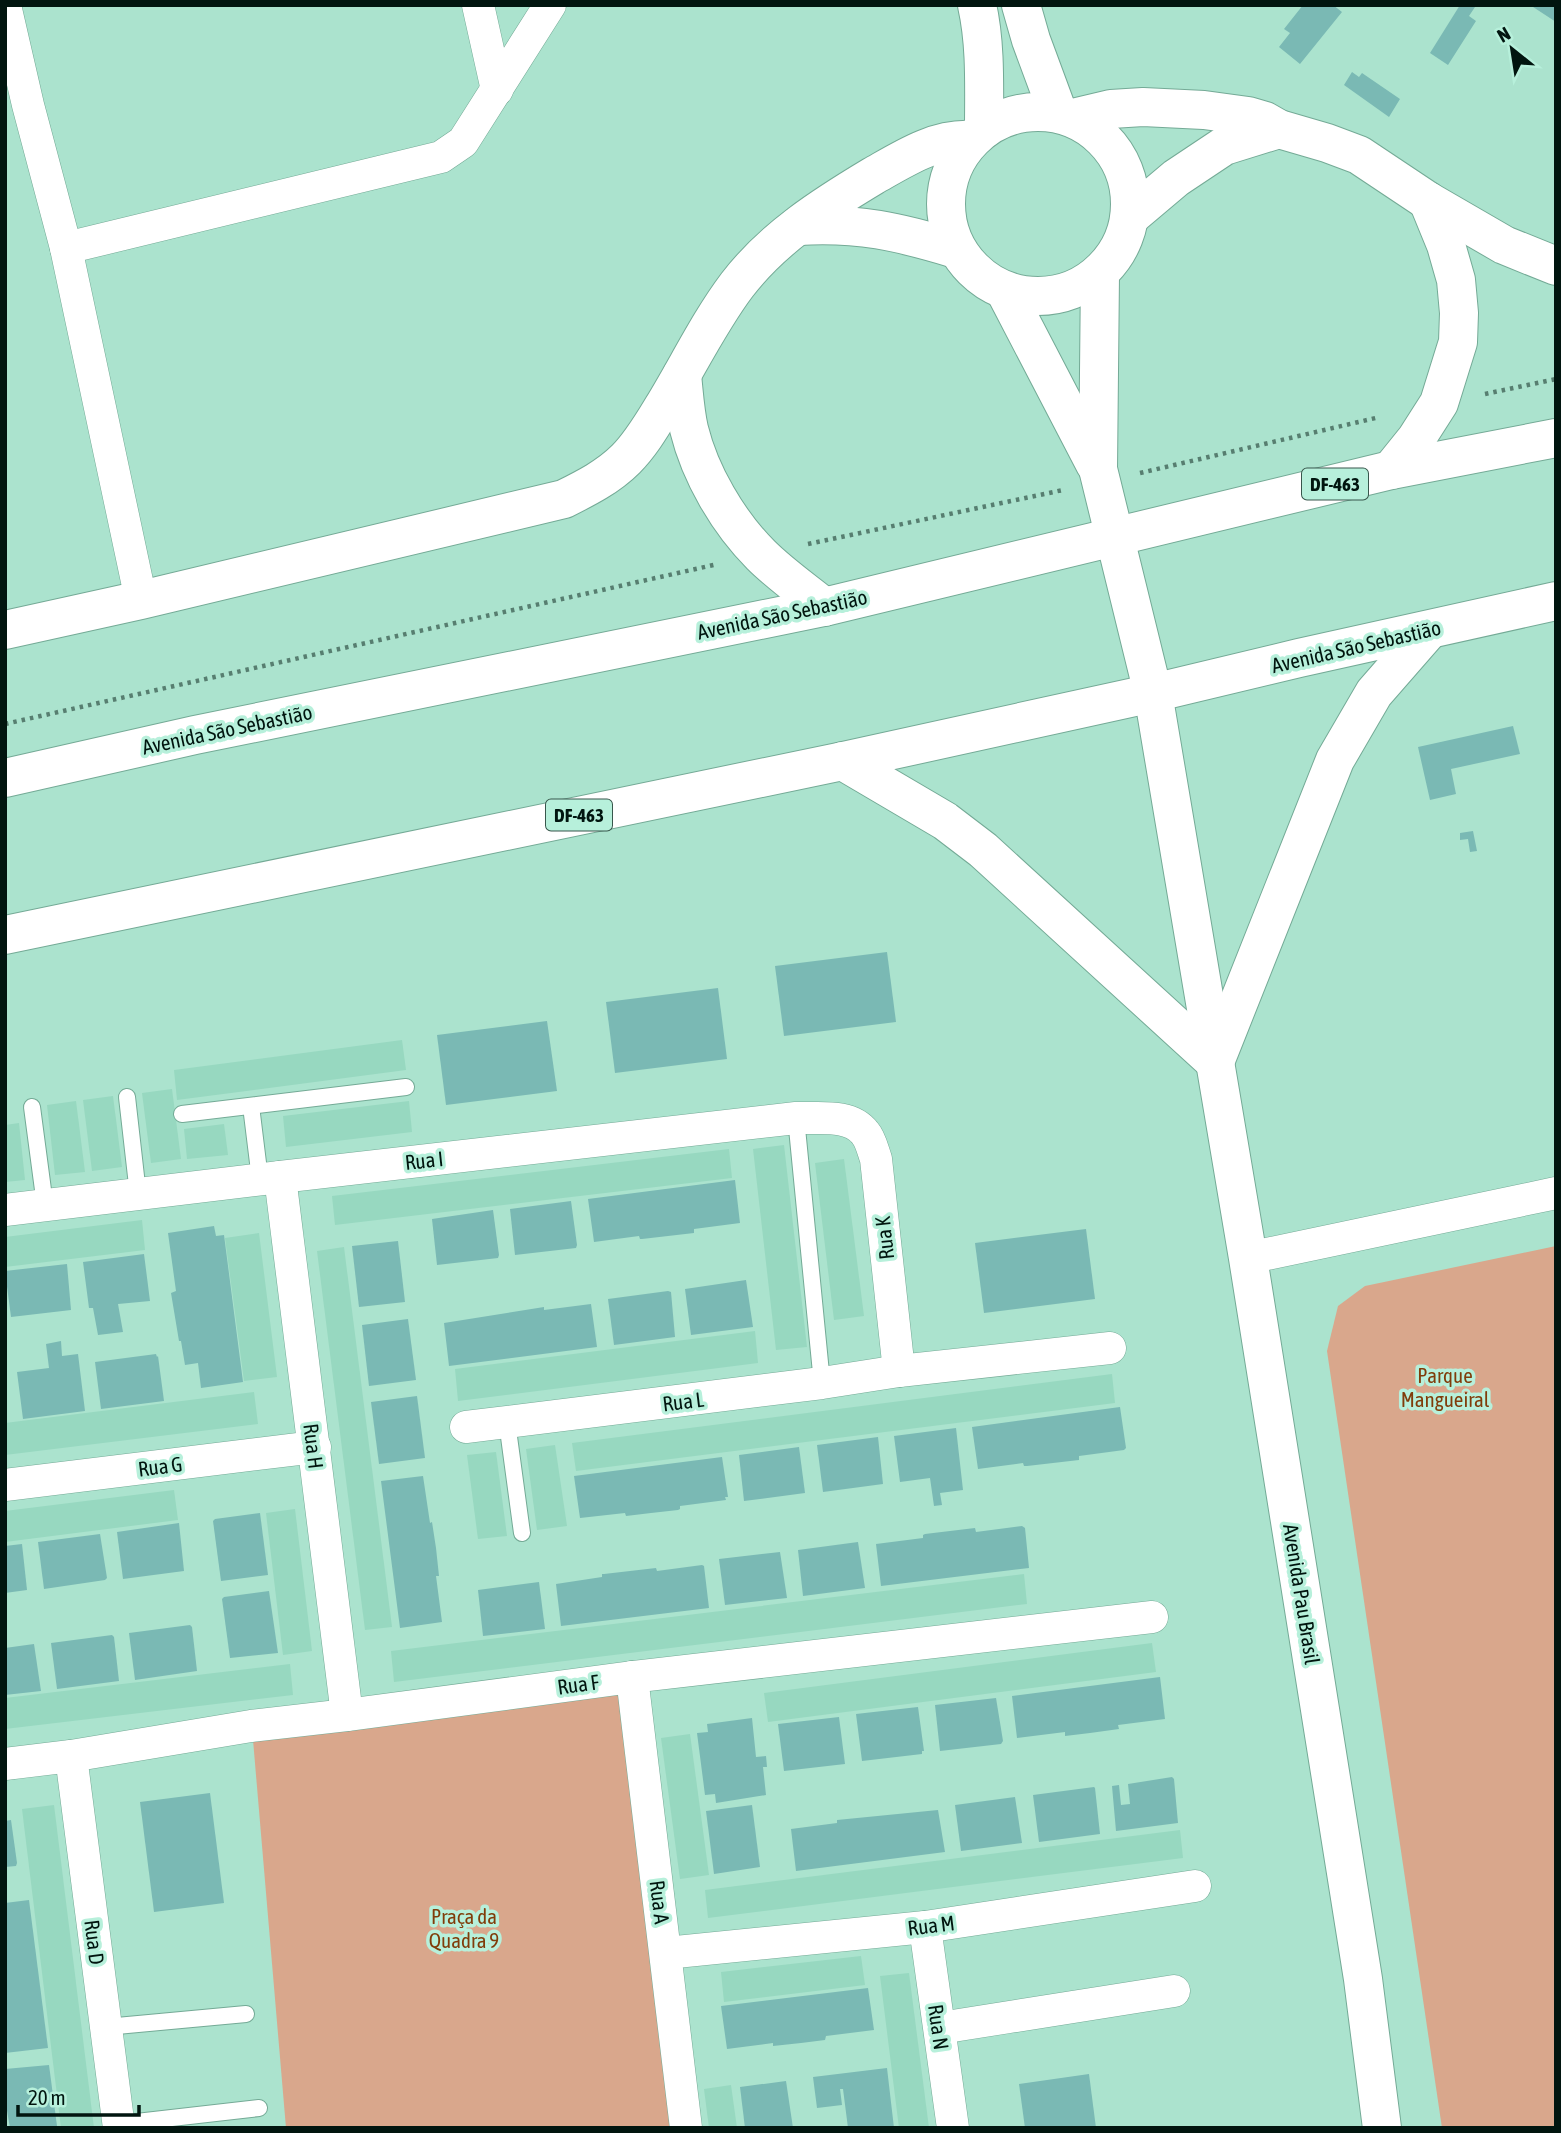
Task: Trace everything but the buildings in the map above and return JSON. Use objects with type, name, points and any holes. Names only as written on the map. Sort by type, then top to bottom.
[{"type":"street","points":[[5,5],[17,107],[66,248],[141,600]]},
{"type":"street","points":[[478,5],[497,89]]},
{"type":"street","points":[[66,248],[441,158],[463,142],[550,5]]},
{"type":"street","points":[[977,5],[984,77],[977,134],[957,158],[950,178],[947,199],[948,227],[956,249],[982,278],[1005,291],[1028,297],[1052,296],[1075,289],[1100,274],[1112,260],[1125,239],[1131,216],[1130,185],[1119,157],[1099,134],[1066,115],[1038,60],[1021,5]]},
{"type":"street","points":[[5,630],[564,499],[598,481],[626,459],[649,430],[736,286],[756,262],[798,226],[841,195],[915,153],[977,134],[1009,117],[1066,115],[1143,107],[1205,110],[1248,116],[1359,155],[1428,201],[1504,245],[1556,266]]},
{"type":"street","points":[[1131,216],[1176,178],[1224,146],[1279,129]]},
{"type":"street","points":[[1391,470],[1416,439],[1439,403],[1458,342],[1456,280],[1446,244],[1428,201]]},
{"type":"street","points":[[798,226],[847,225],[881,229],[956,249]]},
{"type":"street","points":[[1098,469],[1100,274]]},
{"type":"street","points":[[1005,291],[1098,469]]},
{"type":"street","points":[[682,375],[689,430],[701,464],[731,518],[761,555],[824,607]]},
{"type":"street","name":"Avenida São Sebastião","points":[[5,778],[195,735],[824,607],[1391,470],[1556,438]]},
{"type":"street","name":"Avenida Pau Brasil","points":[[1098,469],[1153,693],[1248,1258],[1363,1979],[1382,2128]]},
{"type":"street","name":"Avenida São Sebastião","points":[[5,935],[843,761],[1556,601]]},
{"type":"street","points":[[843,761],[946,821],[983,850],[1215,1062],[1335,760],[1374,694],[1429,630]]},
{"type":"street","name":"Rua I","points":[[5,1210],[796,1118],[844,1119]]},
{"type":"street","name":"Rua K","points":[[844,1119],[856,1124],[867,1134],[876,1159],[899,1371]]},
{"type":"street","name":"Rua H","points":[[270,1178],[315,1447],[347,1715]]},
{"type":"street","points":[[1248,1258],[1556,1193]]},
{"type":"street","name":"Rua L","points":[[467,1427],[899,1371],[1110,1348]]},
{"type":"street","name":"Rua G","points":[[5,1485],[315,1447]]},
{"type":"street","name":"Rua F","points":[[5,1764],[71,1756],[251,1726],[632,1677],[1152,1617]]},
{"type":"street","name":"Rua A","points":[[632,1677],[686,2128]]},
{"type":"street","name":"Rua D","points":[[71,1756],[119,2126]]},
{"type":"street","name":"Rua M","points":[[666,1953],[925,1927],[1195,1886]]},
{"type":"street","name":"Rua N","points":[[925,1927],[953,2128]]},
{"type":"street","points":[[940,2028],[1174,1991]]},
{"type":"lane","points":[[182,1114],[406,1087]]},
{"type":"lane","points":[[127,1097],[138,1194]]},
{"type":"lane","points":[[251,1106],[270,1178]]},
{"type":"lane","points":[[32,1107],[45,1205]]},
{"type":"lane","points":[[796,1118],[822,1383]]},
{"type":"lane","points":[[507,1422],[522,1533]]},
{"type":"lane","points":[[106,2027],[246,2014]]},
{"type":"lane","points":[[119,2126],[259,2108]]},
{"type":"shaded area","points":[[402,1040],[406,1070],[177,1100],[174,1070]]},
{"type":"shaded area","points":[[172,1089],[181,1159],[151,1163],[142,1093]]},
{"type":"shaded area","points":[[113,1096],[122,1167],[92,1171],[83,1100]]},
{"type":"shaded area","points":[[76,1101],[85,1172],[55,1175],[47,1105]]},
{"type":"shaded area","points":[[409,1101],[412,1132],[286,1147],[283,1116]]},
{"type":"shaded area","points":[[19,1123],[25,1180],[5,1182],[5,1125]]},
{"type":"shaded area","points":[[224,1124],[228,1155],[187,1159],[184,1129]]},
{"type":"shaded area","points":[[784,1145],[807,1347],[776,1350],[753,1149]]},
{"type":"shaded area","points":[[729,1149],[732,1178],[335,1225],[332,1196]]},
{"type":"shaded area","points":[[844,1159],[864,1316],[834,1320],[815,1163]]},
{"type":"shaded area","points":[[142,1220],[145,1250],[5,1267],[5,1237]]},
{"type":"shaded area","points":[[259,1233],[277,1377],[244,1381],[225,1238]]},
{"type":"shaded area","points":[[344,1247],[392,1627],[365,1630],[317,1251]]},
{"type":"shaded area","points":[[755,1331],[758,1363],[458,1401],[455,1369]]},
{"type":"shaded area","points":[[1112,1374],[1115,1403],[576,1471],[572,1443]]},
{"type":"shaded area","points":[[254,1392],[258,1424],[5,1455],[5,1423]]},
{"type":"shaded area","points":[[555,1445],[567,1526],[537,1530],[526,1449]]},
{"type":"shaded area","points":[[496,1452],[507,1536],[478,1539],[467,1455]]},
{"type":"shaded area","points":[[174,1490],[178,1520],[5,1542],[5,1511]]},
{"type":"shaded area","points":[[295,1509],[312,1651],[283,1655],[266,1513]]},
{"type":"shaded area","points":[[1024,1574],[1027,1604],[394,1682],[391,1651]]},
{"type":"shaded area","points":[[1152,1643],[1156,1672],[768,1722],[764,1693]]},
{"type":"shaded area","points":[[290,1664],[293,1695],[5,1729],[5,1698]]},
{"type":"shaded area","points":[[690,1734],[709,1875],[680,1879],[661,1738]]},
{"type":"shaded area","points":[[54,1805],[94,2128],[61,2128],[22,1809]]},
{"type":"shaded area","points":[[1180,1830],[1183,1858],[708,1918],[705,1890]]},
{"type":"shaded area","points":[[861,1956],[865,1985],[724,2002],[721,1972]]},
{"type":"shaded area","points":[[909,1973],[929,2128],[899,2128],[880,1976]]},
{"type":"shaded area","points":[[731,2085],[737,2128],[709,2128],[704,2089]]},
{"type":"green space","name":"Parque Mangueiral","points":[[1556,1246],[1556,2128],[1442,2128],[1327,1351],[1338,1306],[1365,1286]]},
{"type":"green space","name":"Praça da Quadra 9","points":[[630,1680],[683,2128],[286,2128],[252,1728]]}]
